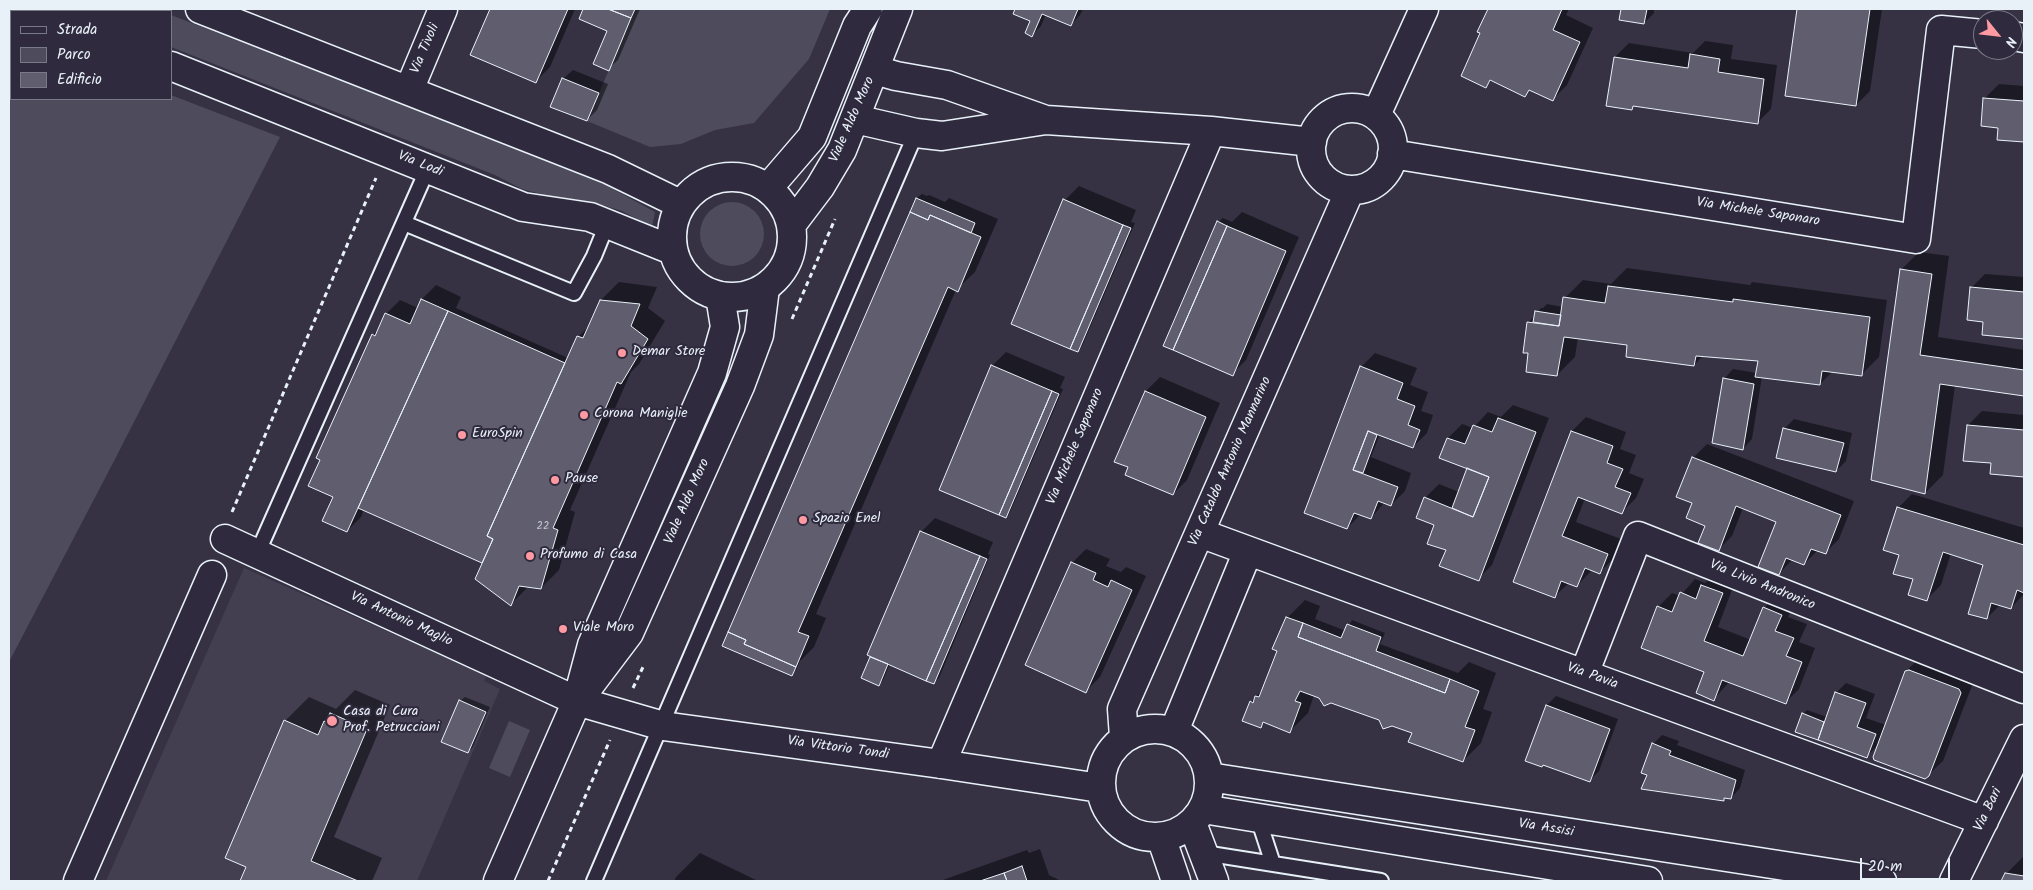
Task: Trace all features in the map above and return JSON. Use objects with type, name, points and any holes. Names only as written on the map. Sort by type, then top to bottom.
[{"type":"street","points":[[200,9],[242,17],[409,90],[608,169],[680,204]]},
{"type":"street","name":"Via Tivoli","points":[[409,90],[442,9]]},
{"type":"street","points":[[769,187],[812,137],[856,26],[868,9]]},
{"type":"street","name":"Viale Aldo Moro","points":[[792,224],[820,187],[842,150],[898,9]]},
{"type":"street","points":[[1376,115],[1424,9]]},
{"type":"street","name":"Via Michele Saponaro","points":[[1392,154],[1916,238],[1942,19],[1973,30]]},
{"type":"street","name":"Via Lodi","points":[[172,66],[522,207],[590,217],[672,250]]},
{"type":"street","points":[[875,70],[896,76],[947,85],[1046,120]]},
{"type":"street","points":[[1344,108],[1361,108],[1376,115],[1386,126],[1392,139],[1392,154],[1388,168],[1378,180],[1365,188],[1350,190],[1333,185],[1320,174],[1312,159],[1312,142],[1317,126],[1329,114],[1344,108]]},
{"type":"street","points":[[855,119],[916,133],[942,136],[1046,120],[1211,131],[1312,142]]},
{"type":"street","name":"Via Michele Saponaro","points":[[941,764],[1211,131]]},
{"type":"street","points":[[738,175],[769,187],[784,204],[792,224],[792,248],[782,271],[764,288],[743,296],[720,296],[698,288],[682,272],[672,250],[672,226],[680,204],[705,181],[738,175]]},
{"type":"street","name":"Via Cataldo Antonio Mannarino","points":[[1124,737],[1122,709],[1350,190]]},
{"type":"street","name":"Viale Aldo Moro","points":[[577,701],[629,633],[740,386],[759,335],[764,288]]},
{"type":"street","name":"Viale Aldo Moro","points":[[498,881],[577,701],[592,644],[712,373],[725,327],[720,296]]},
{"type":"street","name":"Via Pavia","points":[[1200,533],[1984,821]]},
{"type":"street","name":"Via Livio Andronico","points":[[1584,674],[1638,536],[2024,689]]},
{"type":"street","name":"Via Antonio Maglio","points":[[225,539],[262,544],[577,701]]},
{"type":"street","points":[[1174,731],[1248,551]]},
{"type":"street","points":[[78,881],[212,575]]},
{"type":"street","name":"Via Vittorio Tondi","points":[[577,701],[662,726],[1100,788]]},
{"type":"street","points":[[1148,728],[1174,731],[1198,749],[1209,777],[1208,793],[1197,816],[1177,832],[1160,837],[1132,832],[1110,814],[1100,788],[1105,759],[1124,737],[1148,728]]},
{"type":"street","name":"Via Bari","points":[[1954,881],[2024,739]]},
{"type":"street","name":"Via Assisi","points":[[1209,777],[1882,881]]},
{"type":"street","points":[[1197,816],[1258,818],[1648,881]]},
{"type":"street","points":[[1197,816],[1204,854],[1214,881]]},
{"type":"street","points":[[1160,837],[1176,881]]},
{"type":"lane","points":[[594,881],[916,133]]},
{"type":"lane","points":[[262,544],[428,168]]},
{"type":"lane","points":[[404,222],[574,293],[594,256],[607,224]]},
{"type":"lane","points":[[1258,818],[1273,864]]},
{"type":"lane","points":[[1204,854],[1273,864],[1347,878],[1381,881]]},
{"type":"path","points":[[262,544],[230,518],[380,171]]},
{"type":"shaded area","name":"Casa di Cura Prof. Petrucciani","points":[[244,568],[487,675],[484,681],[500,689],[417,881],[106,881]]},
{"type":"green space","points":[[635,9],[830,9],[809,59],[754,123],[715,130],[681,144],[650,147],[587,121]]},
{"type":"green space","points":[[172,15],[595,179],[655,212],[652,227],[622,211],[592,202],[548,196],[522,189],[495,175],[172,47]]},
{"type":"green space","points":[[9,33],[10,100],[172,100],[172,95],[280,137],[9,662]]},
{"type":"green space","points":[[732,202],[744,204],[755,211],[762,222],[764,234],[762,246],[755,257],[744,264],[732,266],[720,264],[709,257],[702,246],[700,234],[702,222],[709,211],[720,204]]},
{"type":"green space","points":[[509,721],[530,730],[510,777],[489,768]]},
{"type":"building","points":[[490,9],[568,9],[536,83],[470,55]]},
{"type":"building","points":[[583,9],[608,9],[631,18],[609,71],[593,64],[607,31],[579,19]]},
{"type":"building","points":[[608,9],[635,9],[631,18]]},
{"type":"building","points":[[1015,9],[1078,9],[1071,26],[1042,14],[1032,37],[1025,33],[1030,21],[1013,14]]},
{"type":"building","points":[[1488,9],[1562,9],[1553,30],[1580,42],[1553,101],[1529,90],[1525,97],[1490,80],[1486,88],[1461,76],[1480,33],[1477,32]]},
{"type":"building","points":[[1621,9],[1647,9],[1644,24],[1619,20]]},
{"type":"building","points":[[1797,9],[1870,9],[1856,106],[1785,96]]},
{"type":"building","points":[[1690,54],[1720,59],[1718,72],[1764,79],[1758,124],[1633,106],[1632,110],[1606,106],[1614,57],[1688,68]]},
{"type":"building","points":[[562,78],[599,93],[587,121],[550,107]]},
{"type":"building","points":[[1983,98],[2024,101],[2024,142],[1997,140],[1998,128],[1981,126]]},
{"type":"building","points":[[916,198],[975,223],[971,233],[930,215],[928,220],[910,212]]},
{"type":"building","points":[[1063,199],[1123,225],[1070,349],[1011,324]]},
{"type":"building","points":[[910,212],[928,220],[930,215],[981,237],[958,292],[948,287],[798,632],[809,636],[796,667],[744,644],[746,640],[728,632]]},
{"type":"building","points":[[1217,221],[1227,226],[1173,350],[1163,346]]},
{"type":"building","points":[[1123,225],[1131,228],[1078,352],[1070,349]]},
{"type":"building","points":[[1227,226],[1286,251],[1233,376],[1173,350]]},
{"type":"building","points":[[1900,269],[1932,274],[1920,355],[2024,370],[2024,396],[1940,384],[1925,494],[1871,480]]},
{"type":"building","points":[[1608,286],[1733,302],[1733,299],[1870,317],[1862,376],[1822,371],[1820,385],[1755,377],[1758,361],[1696,356],[1694,366],[1626,357],[1627,345],[1564,337],[1557,376],[1526,372],[1528,353],[1523,353],[1527,322],[1559,326],[1563,297],[1605,303]]},
{"type":"building","points":[[1970,287],[2024,292],[2024,339],[1982,335],[1983,322],[1967,320]]},
{"type":"building","points":[[421,299],[448,311],[347,532],[322,521],[333,497],[308,486],[320,460],[316,458],[372,334],[375,336],[385,313],[410,324]]},
{"type":"building","points":[[600,300],[640,304],[631,326],[648,339],[621,384],[617,382],[553,528],[558,530],[541,589],[519,586],[511,606],[475,579],[493,539],[487,536],[577,336],[583,338]]},
{"type":"building","name":"EuroSpin","points":[[448,311],[565,363],[487,536],[493,539],[482,563],[358,508]]},
{"type":"building","points":[[1535,311],[1561,315],[1559,326],[1533,322]]},
{"type":"building","points":[[991,365],[1052,391],[999,515],[939,490]]},
{"type":"building","points":[[1360,366],[1403,383],[1397,399],[1415,406],[1408,425],[1420,430],[1413,448],[1368,431],[1353,470],[1398,487],[1391,506],[1378,501],[1371,519],[1354,513],[1347,529],[1304,513]]},
{"type":"building","points":[[1723,378],[1754,384],[1743,450],[1712,443]]},
{"type":"building","points":[[1052,391],[1059,394],[1006,518],[999,515]]},
{"type":"building","points":[[1145,391],[1206,417],[1173,495],[1125,475],[1128,467],[1114,462]]},
{"type":"building","points":[[1498,418],[1536,432],[1479,581],[1439,566],[1446,550],[1427,544],[1434,525],[1416,518],[1424,497],[1473,517],[1489,477],[1439,458],[1447,438],[1465,444],[1473,425],[1492,432]]},
{"type":"building","points":[[1967,425],[2024,430],[2024,477],[1990,474],[1991,463],[1963,461]]},
{"type":"building","points":[[1783,428],[1844,443],[1836,472],[1776,458]]},
{"type":"building","points":[[1368,431],[1377,435],[1363,473],[1353,470]]},
{"type":"building","points":[[1571,431],[1613,446],[1607,463],[1623,469],[1615,487],[1631,493],[1622,514],[1578,497],[1562,536],[1608,554],[1600,574],[1585,568],[1577,587],[1561,581],[1555,598],[1513,582]]},
{"type":"building","points":[[1692,457],[1841,515],[1826,554],[1811,549],[1804,565],[1786,558],[1779,575],[1758,567],[1776,522],[1736,506],[1719,551],[1698,543],[1705,526],[1686,518],[1692,503],[1676,497]]},
{"type":"building","points":[[1467,468],[1489,477],[1473,517],[1452,508]]},
{"type":"building","points":[[1897,507],[2024,545],[2024,593],[2017,590],[2011,609],[1991,603],[1987,619],[1968,614],[1983,565],[1943,552],[1927,601],[1908,595],[1913,579],[1893,574],[1899,555],[1883,550]]},
{"type":"building","points":[[920,531],[980,556],[926,681],[867,655]]},
{"type":"building","points":[[980,556],[987,559],[934,684],[926,681]]},
{"type":"building","points":[[1071,562],[1096,573],[1093,580],[1108,587],[1111,580],[1132,590],[1086,693],[1025,665]]},
{"type":"building","points":[[1701,585],[1723,593],[1704,641],[1743,656],[1763,607],[1782,615],[1775,631],[1794,638],[1786,656],[1802,662],[1786,704],[1722,680],[1714,701],[1696,693],[1704,672],[1641,648],[1657,606],[1672,612],[1680,592],[1696,599]]},
{"type":"building","points":[[1286,617],[1303,623],[1298,637],[1445,693],[1450,679],[1479,691],[1465,727],[1475,730],[1463,762],[1408,742],[1412,733],[1392,726],[1383,729],[1379,720],[1331,703],[1324,706],[1319,698],[1300,691],[1295,701],[1301,703],[1290,733],[1263,722],[1261,728],[1242,721],[1250,701],[1253,703],[1255,696],[1259,697],[1277,651],[1272,649]]},
{"type":"building","points":[[1303,623],[1341,638],[1347,624],[1381,637],[1376,651],[1450,679],[1445,693],[1298,637]]},
{"type":"building","points":[[728,632],[746,640],[744,644],[796,667],[792,676],[722,646]]},
{"type":"building","points":[[870,657],[888,664],[879,686],[861,678]]},
{"type":"building","points":[[1909,670],[1959,689],[1961,693],[1929,776],[1925,779],[1874,760],[1873,757],[1905,671]]},
{"type":"building","points":[[1835,692],[1866,703],[1857,727],[1876,734],[1867,758],[1818,740]]},
{"type":"building","points":[[459,700],[486,712],[468,753],[441,742]]},
{"type":"building","points":[[1546,705],[1610,729],[1590,782],[1543,765],[1542,767],[1525,761]]},
{"type":"building","points":[[330,713],[367,729],[311,861],[358,881],[240,881],[246,867],[225,858],[284,720],[318,735]]},
{"type":"building","points":[[1802,713],[1824,722],[1818,740],[1795,732]]},
{"type":"building","points":[[1652,743],[1671,751],[1669,755],[1736,780],[1731,799],[1724,798],[1724,801],[1641,789],[1647,775],[1641,773]]},
{"type":"building","points":[[1022,866],[1027,881],[1007,881],[1004,873]]},
{"type":"building","points":[[1004,873],[1007,881],[980,881]]},
{"type":"building","points":[[2005,873],[2024,876],[2024,881],[2001,881]]},
{"type":"place","name":"Demar Store","points":[[622,353]]},
{"type":"place","name":"Corona Maniglie","points":[[584,415]]},
{"type":"place","name":"EuroSpin","points":[[462,435]]},
{"type":"place","name":"Pause","points":[[555,480]]},
{"type":"place","name":"Spazio Enel","points":[[803,520]]},
{"type":"place","name":"Profumo di Casa","points":[[530,556]]},
{"type":"place","name":"Viale Moro","points":[[563,629]]},
{"type":"place","name":"Casa di Cura Prof. Petrucciani","points":[[332,721]]}]
